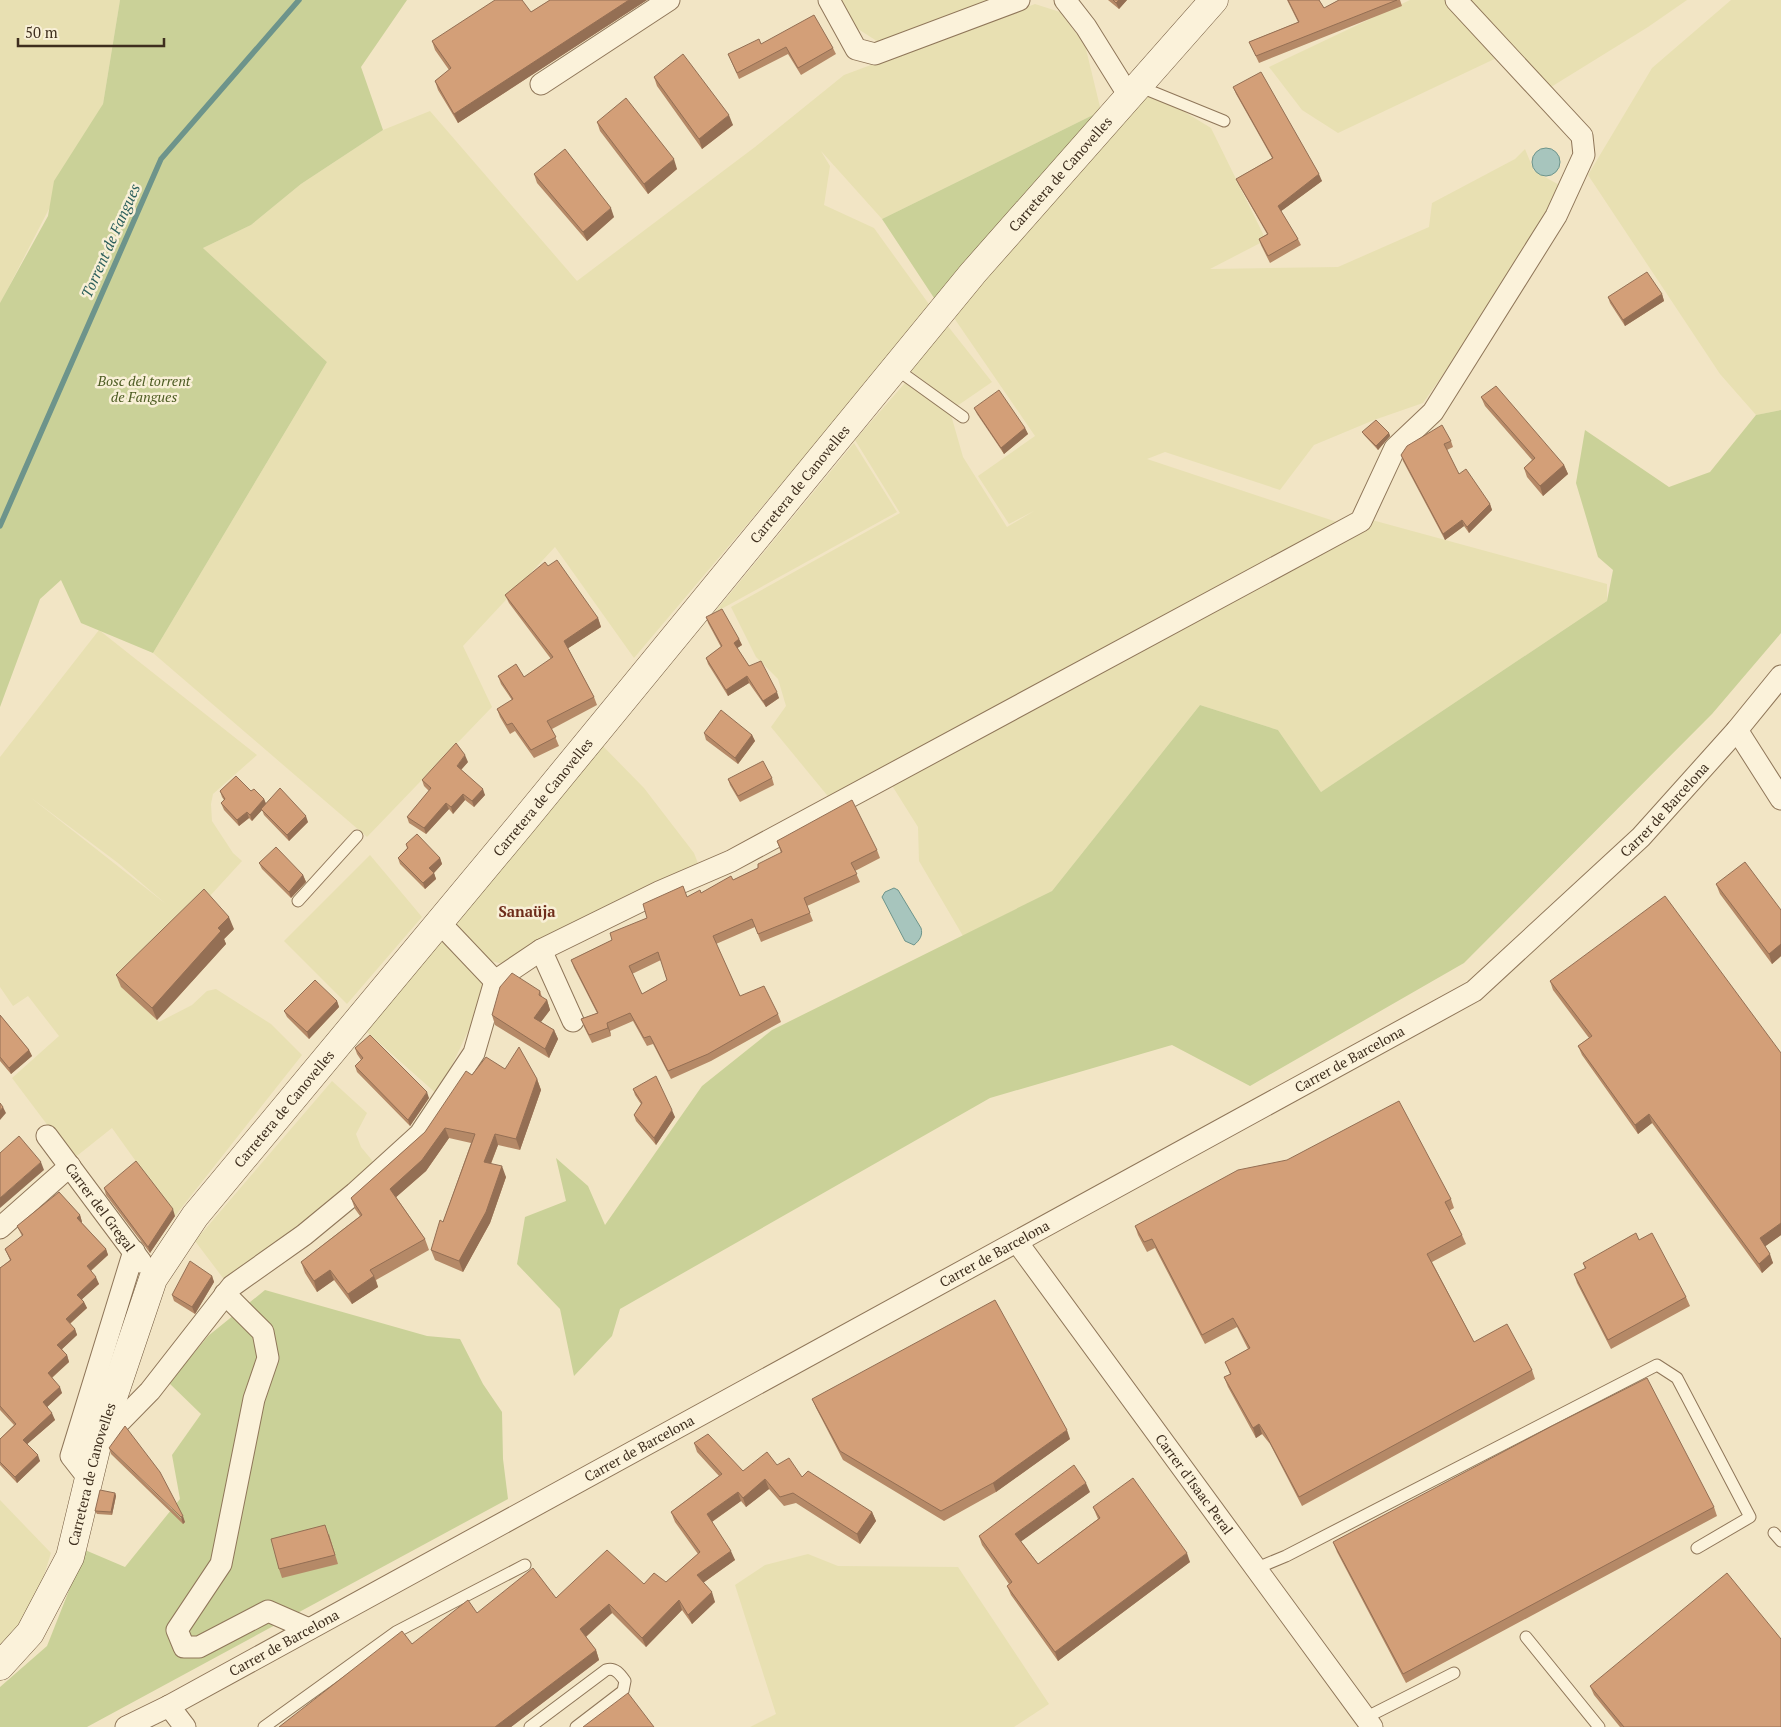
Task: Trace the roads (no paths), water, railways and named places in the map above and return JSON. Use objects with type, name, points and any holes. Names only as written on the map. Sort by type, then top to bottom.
[{"type":"street","points":[[541,84],[669,0]]},
{"type":"street","points":[[829,0],[856,50],[875,54],[1019,0]]},
{"type":"street","points":[[1065,0],[1134,91]]},
{"type":"street","name":"Carretera de Canovelles","points":[[0,1666],[30,1633],[70,1557],[97,1445],[153,1279],[195,1216],[973,273],[1214,0]]},
{"type":"street","points":[[97,1445],[150,1391],[232,1286],[285,1250],[355,1193],[420,1134],[474,1053],[495,980],[540,950],[659,892],[731,861],[1362,521],[1395,448],[1432,412],[1556,216],[1584,155],[1582,136],[1456,0]]},
{"type":"street","name":"Carrer de Barcelona","points":[[126,1727],[169,1706],[1474,991],[1641,837],[1738,730],[1781,676]]},
{"type":"street","points":[[1738,730],[1781,800]]},
{"type":"street","points":[[439,922],[495,980]]},
{"type":"street","points":[[540,950],[573,1021]]},
{"type":"street","name":"Carrer del Gregal","points":[[47,1136],[153,1279]]},
{"type":"street","points":[[0,1228],[70,1166]]},
{"type":"street","name":"Carrer d'Isaac Peral","points":[[1017,1242],[1369,1722]]},
{"type":"street","points":[[89,1478],[71,1456],[134,1251]]},
{"type":"street","points":[[225,1294],[263,1332],[268,1358],[254,1399],[221,1564],[206,1590],[177,1630],[184,1647],[199,1647],[268,1611],[309,1629]]},
{"type":"street","points":[[169,1706],[185,1727]]},
{"type":"lane","points":[[1134,91],[1224,121]]},
{"type":"lane","points":[[895,368],[964,417]]},
{"type":"lane","points":[[298,901],[357,836]]},
{"type":"lane","points":[[1257,1568],[1286,1556],[1657,1365],[1677,1378],[1750,1517],[1697,1548]]},
{"type":"lane","points":[[264,1727],[396,1632],[525,1565]]},
{"type":"lane","points":[[1526,1637],[1599,1727]]},
{"type":"lane","points":[[530,1727],[606,1670],[610,1669],[619,1672],[625,1681],[623,1691],[576,1727]]},
{"type":"lane","points":[[1369,1722],[1454,1673]]},
{"type":"water","points":[[1546,148],[1556,152],[1560,162],[1556,172],[1546,176],[1536,172],[1532,162],[1536,152]]},
{"type":"water","points":[[894,888],[898,890],[921,928],[922,933],[914,945],[905,941],[882,897],[885,892]]},
{"type":"waterway","name":"Torrent de Fangues","points":[[0,526],[161,159],[299,0]]},
{"type":"district","name":"Sanaüja","points":[[527,912]]},
{"type":"park label","name":"Bosc del torrent de Fangues","points":[[144,390]]}]
